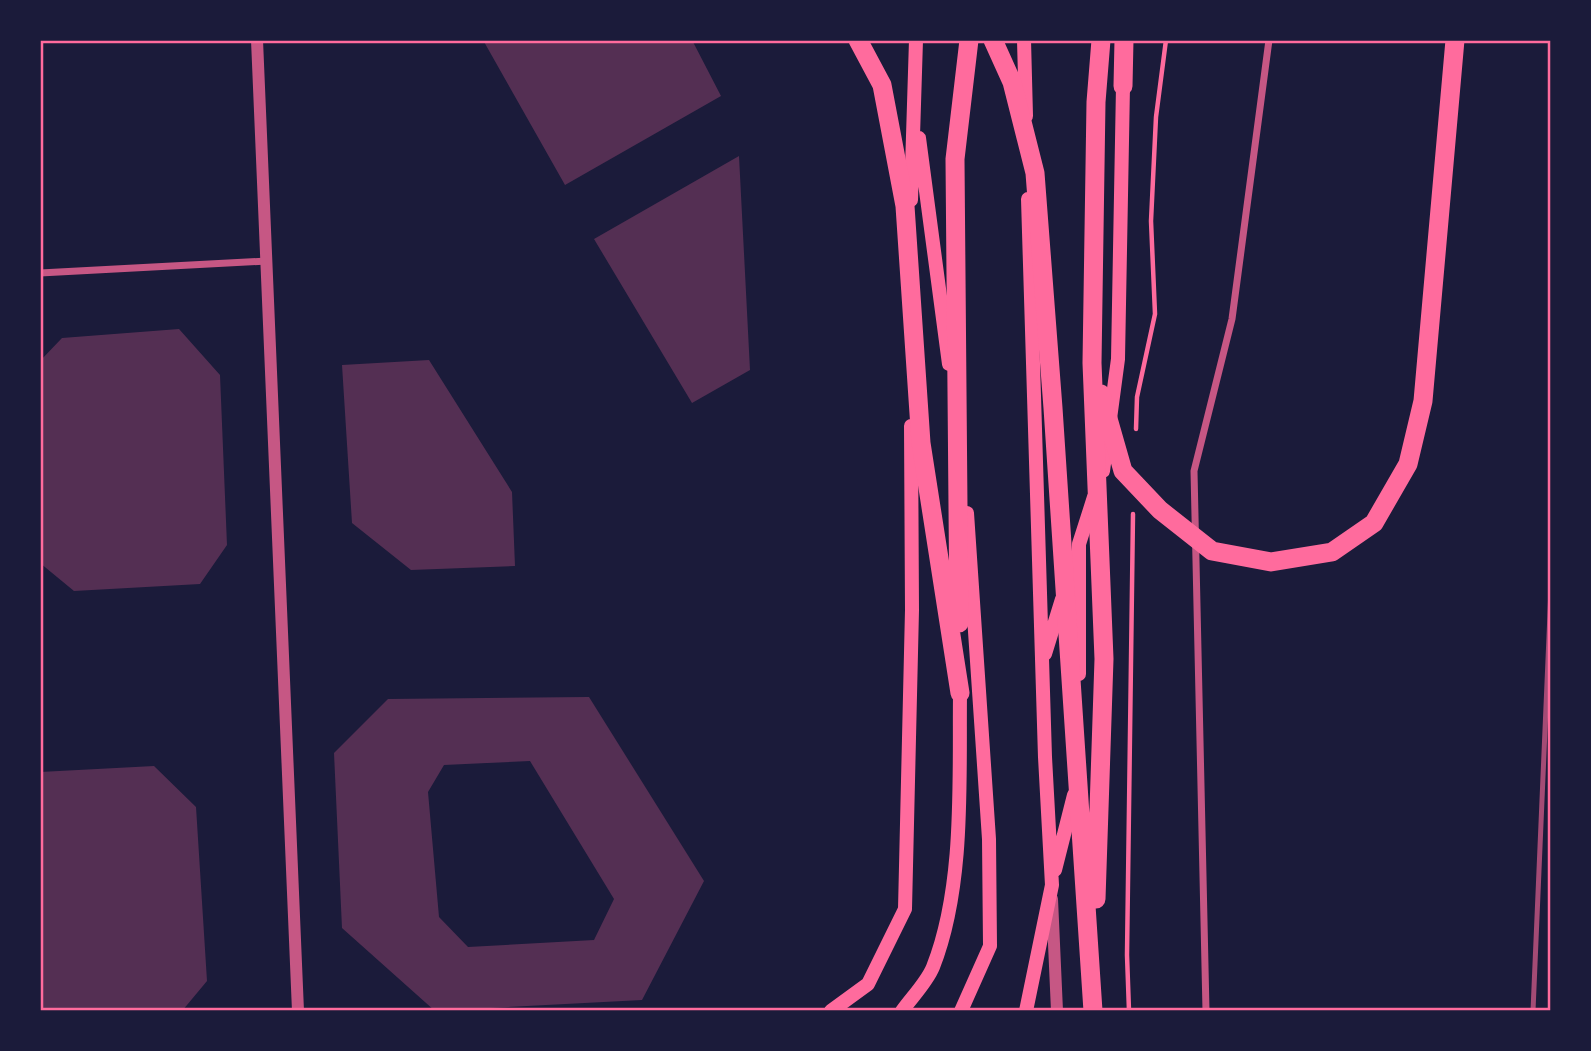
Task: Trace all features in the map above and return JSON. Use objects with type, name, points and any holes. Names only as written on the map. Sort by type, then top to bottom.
[{"type":"highway","points":[[858,40],[882,85],[905,206],[920,443],[960,693]]},
{"type":"highway","points":[[960,693],[955,159],[970,40]]},
{"type":"highway","points":[[993,40],[1012,82],[1035,173],[1093,1008]]},
{"type":"highway","points":[[1093,1008],[1104,659],[1092,363],[1096,102],[1101,40]]},
{"type":"highway","points":[[1123,86],[1124,40]]},
{"type":"highway","points":[[1092,363],[1123,471],[1160,510],[1212,551],[1271,562],[1332,552],[1374,523],[1408,464],[1423,401],[1455,40]]},
{"type":"main road","points":[[831,1011],[868,984],[905,909],[912,610],[910,176],[915,112],[916,40]]},
{"type":"main road","points":[[1024,40],[1042,665],[1052,885]]},
{"type":"main road","points":[[1042,665],[1103,472],[1118,359],[1123,86]]},
{"type":"main road","points":[[915,112],[965,486],[989,839],[990,946],[961,1011]]},
{"type":"main road","points":[[1026,1011],[1052,885],[1080,774],[1079,544]]},
{"type":"main road","points":[[902,1011],[933,969],[953,894],[959,807],[960,693]]},
{"type":"street","points":[[257,40],[298,1011]]},
{"type":"street","points":[[1206,1011],[1194,471],[1232,318],[1269,40]]},
{"type":"street","points":[[40,273],[267,261]]},
{"type":"street","points":[[1052,885],[1057,1011]]},
{"type":"building","points":[[483,40],[692,40],[721,96],[565,185]]},
{"type":"building","points":[[739,156],[750,370],[692,403],[594,239]]},
{"type":"building","points":[[179,329],[220,375],[227,545],[200,584],[74,591],[40,563],[40,361],[62,338]]},
{"type":"building","points":[[429,360],[512,492],[515,566],[411,570],[352,523],[342,365]]},
{"type":"building","points":[[589,697],[704,881],[642,1000],[435,1011],[342,928],[334,753],[388,699]],"holes":[[[530,761],[614,899],[594,940],[468,947],[439,917],[428,792],[444,765]]]},
{"type":"building","points":[[154,766],[196,807],[207,981],[182,1011],[40,1011],[40,772]]},
{"type":"railway","points":[[1533,1011],[1551,589]]}]
